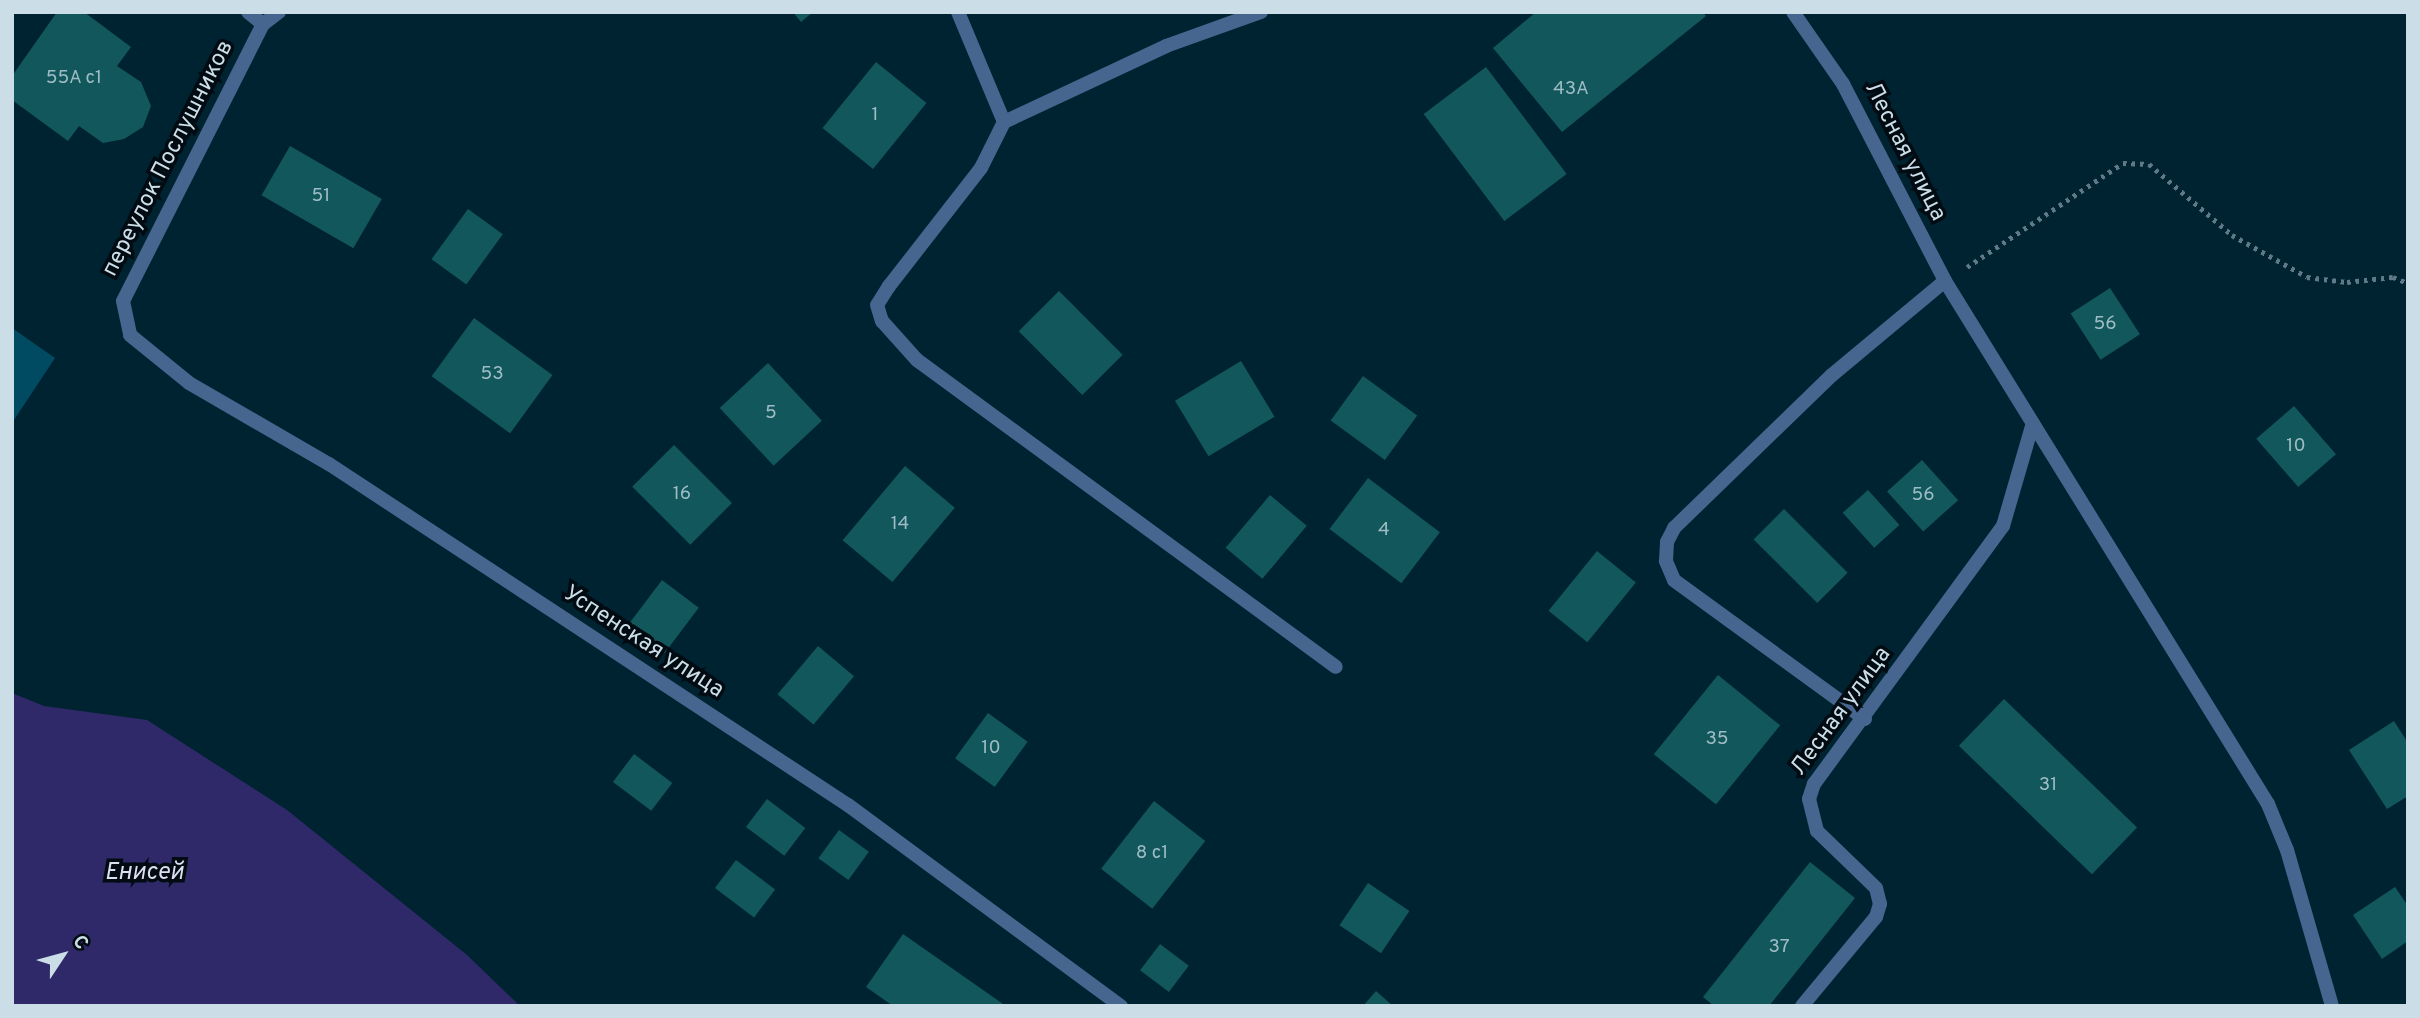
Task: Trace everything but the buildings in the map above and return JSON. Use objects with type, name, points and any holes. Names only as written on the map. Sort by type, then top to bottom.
[{"type":"street","points":[[248,12],[263,24]]},
{"type":"street","name":"переулок Послушников","points":[[130,335],[123,302],[263,24],[279,12]]},
{"type":"street","points":[[958,12],[1004,122]]},
{"type":"street","points":[[1261,12],[1166,46],[1004,122],[981,167],[888,286],[877,305],[882,321],[917,360],[1336,667]]},
{"type":"street","name":"Лесная улица","points":[[1793,12],[1843,84],[1945,281],[2268,804],[2287,850],[2332,1006]]},
{"type":"street","points":[[1865,719],[1674,580],[1666,561],[1667,542],[1674,528],[1832,375],[1945,281]]},
{"type":"street","name":"Успенская улица","points":[[130,335],[188,383],[329,464],[848,805],[1121,1006]]},
{"type":"street","name":"Лесная улица","points":[[1802,1006],[1876,917],[1880,904],[1876,888],[1817,831],[1809,799],[1814,784],[1865,719],[2003,526],[2034,423]]},
{"type":"path","points":[[1945,281],[2123,163],[2149,164],[2232,235],[2307,276],[2347,282],[2393,277],[2408,284]]},
{"type":"shaded area","points":[[12,328],[55,358],[12,423]]},
{"type":"water","name":"Енисей","points":[[12,693],[44,706],[147,720],[287,810],[467,955],[520,1006],[12,1006]]}]
